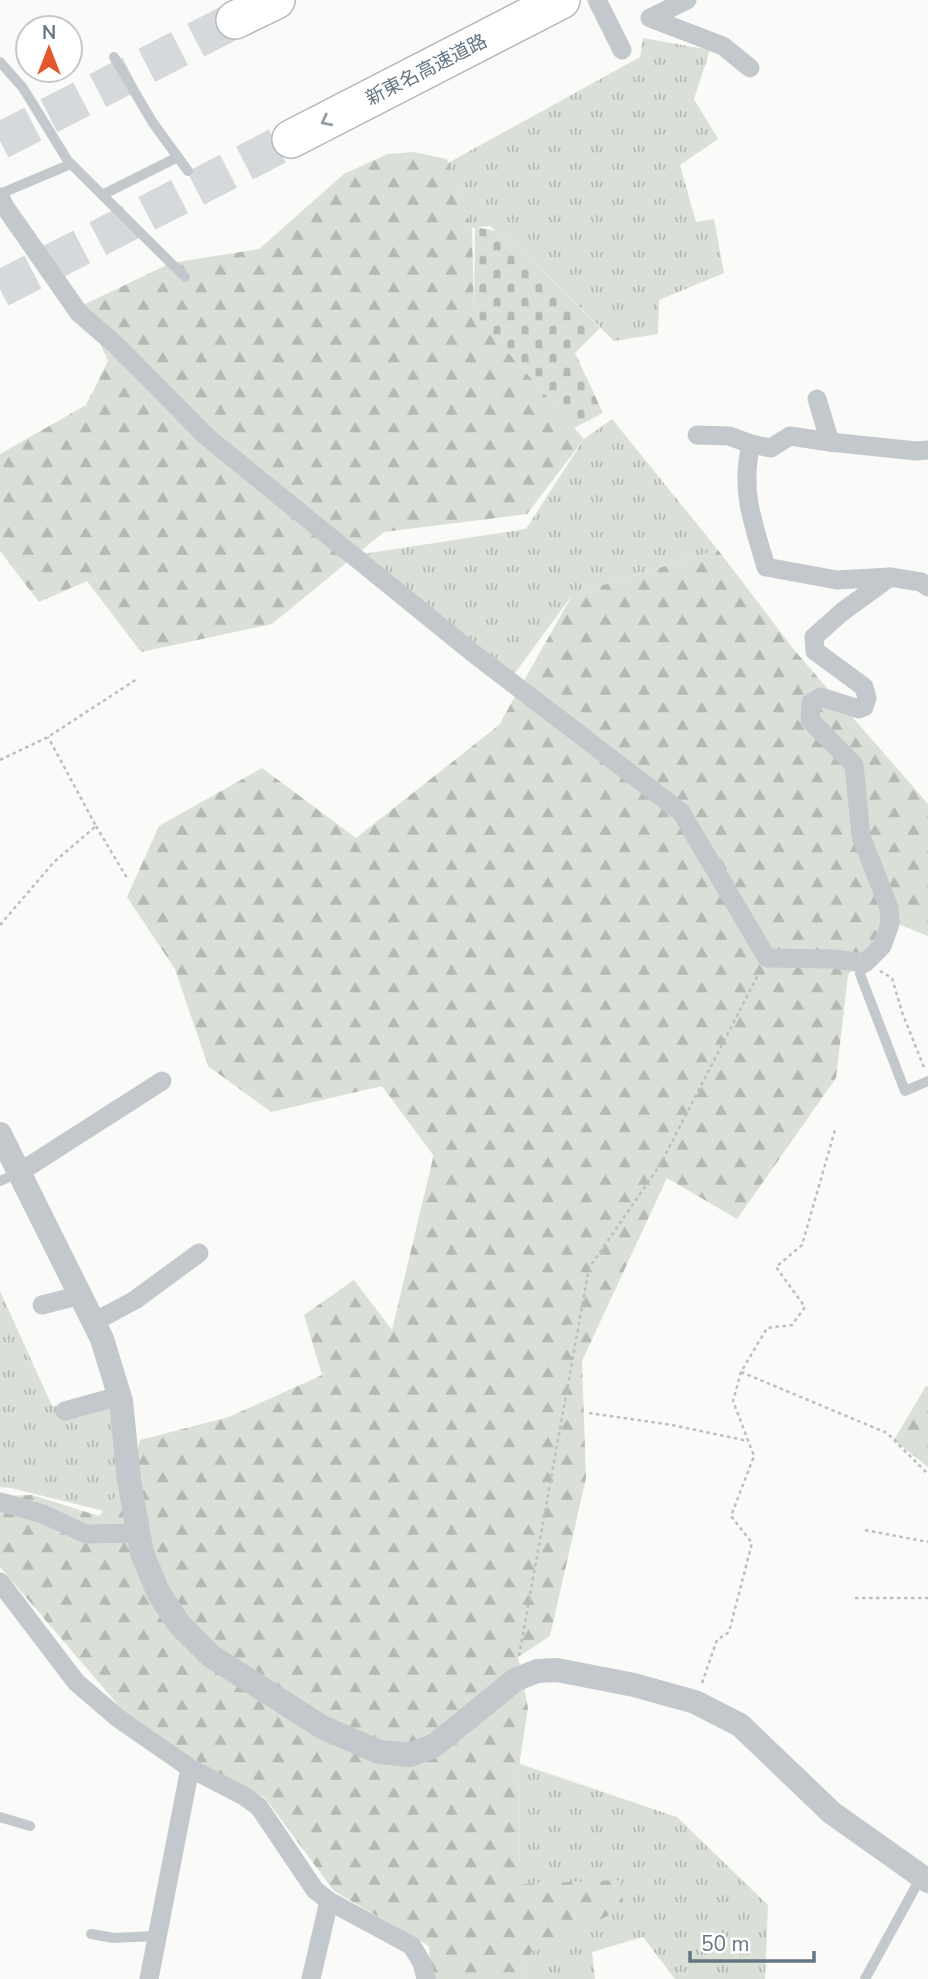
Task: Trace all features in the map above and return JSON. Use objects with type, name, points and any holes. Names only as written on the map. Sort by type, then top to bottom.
[{"type":"highway","points":[[234,20],[276,0]]},
{"type":"highway","name":"新東名高速道路","points":[[291,139],[561,0]]},
{"type":"street","points":[[597,0],[622,50]]},
{"type":"street","points":[[687,0],[650,18],[723,46],[750,68]]},
{"type":"street","points":[[0,195],[5,207],[79,313],[116,345],[207,437],[472,653],[681,812],[767,958],[834,959],[865,963],[882,946],[890,924],[889,908],[861,836],[854,765],[810,720],[811,703],[821,697],[859,709],[864,707],[867,698],[864,687],[814,651],[814,637],[842,612],[890,577]]},
{"type":"street","points":[[817,399],[830,442]]},
{"type":"street","points":[[696,435],[729,436],[771,448],[790,436],[916,451],[928,450]]},
{"type":"street","points":[[751,444],[745,469],[748,505],[766,567],[837,580],[890,577],[921,582],[928,587]]},
{"type":"street","points":[[10,1176],[162,1081]]},
{"type":"street","points":[[0,1134],[10,1176],[81,1294],[102,1339],[119,1396],[142,1553],[159,1594],[179,1624],[211,1656],[322,1727],[379,1752],[410,1755],[435,1745],[515,1680],[537,1671],[557,1670],[634,1685],[695,1702],[740,1725],[832,1813],[925,1878]]},
{"type":"street","points":[[94,1322],[135,1300],[199,1253]]},
{"type":"street","points":[[42,1305],[81,1294]]},
{"type":"street","points":[[65,1411],[119,1396]]},
{"type":"street","points":[[0,1502],[43,1514],[86,1534],[138,1533]]},
{"type":"street","points":[[0,1582],[76,1682],[119,1719],[190,1768],[244,1796],[259,1807],[315,1890],[329,1901],[412,1946],[422,1963],[426,1979]]},
{"type":"street","points":[[149,1979],[190,1768]]},
{"type":"street","points":[[311,1979],[329,1901]]},
{"type":"lane","points":[[114,57],[153,123],[188,171]]},
{"type":"lane","points":[[0,62],[23,88],[71,164],[185,277]]},
{"type":"lane","points":[[102,195],[178,158]]},
{"type":"lane","points":[[0,195],[71,164]]},
{"type":"lane","points":[[865,963],[860,974],[905,1091],[928,1079]]},
{"type":"lane","points":[[0,1817],[30,1826]]},
{"type":"lane","points":[[865,1979],[925,1878]]},
{"type":"lane","points":[[91,1934],[114,1938],[156,1936]]},
{"type":"path","points":[[0,760],[48,737],[137,679]]},
{"type":"path","points":[[48,737],[127,878]]},
{"type":"path","points":[[0,925],[54,862],[96,826]]},
{"type":"path","points":[[515,1680],[589,1268],[660,1165],[767,958]]},
{"type":"path","points":[[865,963],[892,978],[928,1079]]},
{"type":"path","points":[[695,1702],[717,1640],[729,1632],[752,1543],[730,1516],[754,1456],[733,1401],[741,1372],[767,1328],[792,1325],[805,1307],[776,1267],[802,1245],[835,1130]]},
{"type":"path","points":[[741,1372],[887,1433],[928,1474]]},
{"type":"path","points":[[589,1413],[673,1425],[748,1441]]},
{"type":"path","points":[[865,1530],[928,1542]]},
{"type":"path","points":[[855,1598],[928,1598]]},
{"type":"green space","points":[[643,38],[710,50],[694,99],[718,139],[680,165],[696,222],[714,219],[724,273],[659,300],[658,334],[614,341],[533,261],[490,226],[472,228],[448,163],[640,57]]},
{"type":"green space","points":[[413,152],[447,159],[472,228],[474,313],[584,439],[527,514],[384,532],[272,624],[141,652],[87,581],[39,602],[0,551],[0,454],[86,405],[108,361],[83,305],[171,263],[259,249],[344,174],[388,154]]},
{"type":"green space","points":[[475,227],[496,231],[533,261],[600,328],[575,353],[603,413],[574,428],[474,313]]},
{"type":"green space","points":[[612,419],[718,550],[573,594],[515,673],[356,555],[526,529],[584,439]]},
{"type":"green space","points":[[718,550],[795,651],[928,804],[928,936],[898,924],[848,975],[836,1078],[737,1219],[667,1178],[582,1361],[586,1478],[550,1636],[518,1657],[528,1708],[520,1759],[519,1884],[620,1880],[624,1908],[532,1952],[521,1979],[432,1979],[429,1946],[334,1891],[265,1798],[181,1752],[125,1713],[0,1567],[0,1496],[32,1495],[99,1516],[129,1480],[140,1440],[229,1417],[322,1375],[304,1315],[354,1280],[392,1330],[433,1158],[382,1086],[271,1112],[208,1066],[175,969],[127,897],[159,826],[262,768],[356,838],[499,725],[573,594]]},
{"type":"green space","points":[[0,1291],[52,1406],[113,1402],[129,1480],[104,1511],[0,1487]]},
{"type":"green space","points":[[928,1386],[928,1467],[894,1440]]},
{"type":"green space","points":[[520,1764],[677,1817],[768,1905],[765,1979],[675,1979],[643,1937],[592,1952],[595,1979],[521,1979],[532,1952],[519,1884]]},
{"type":"tunnel","points":[[0,141],[235,20]]},
{"type":"tunnel","points":[[0,289],[291,139]]}]
